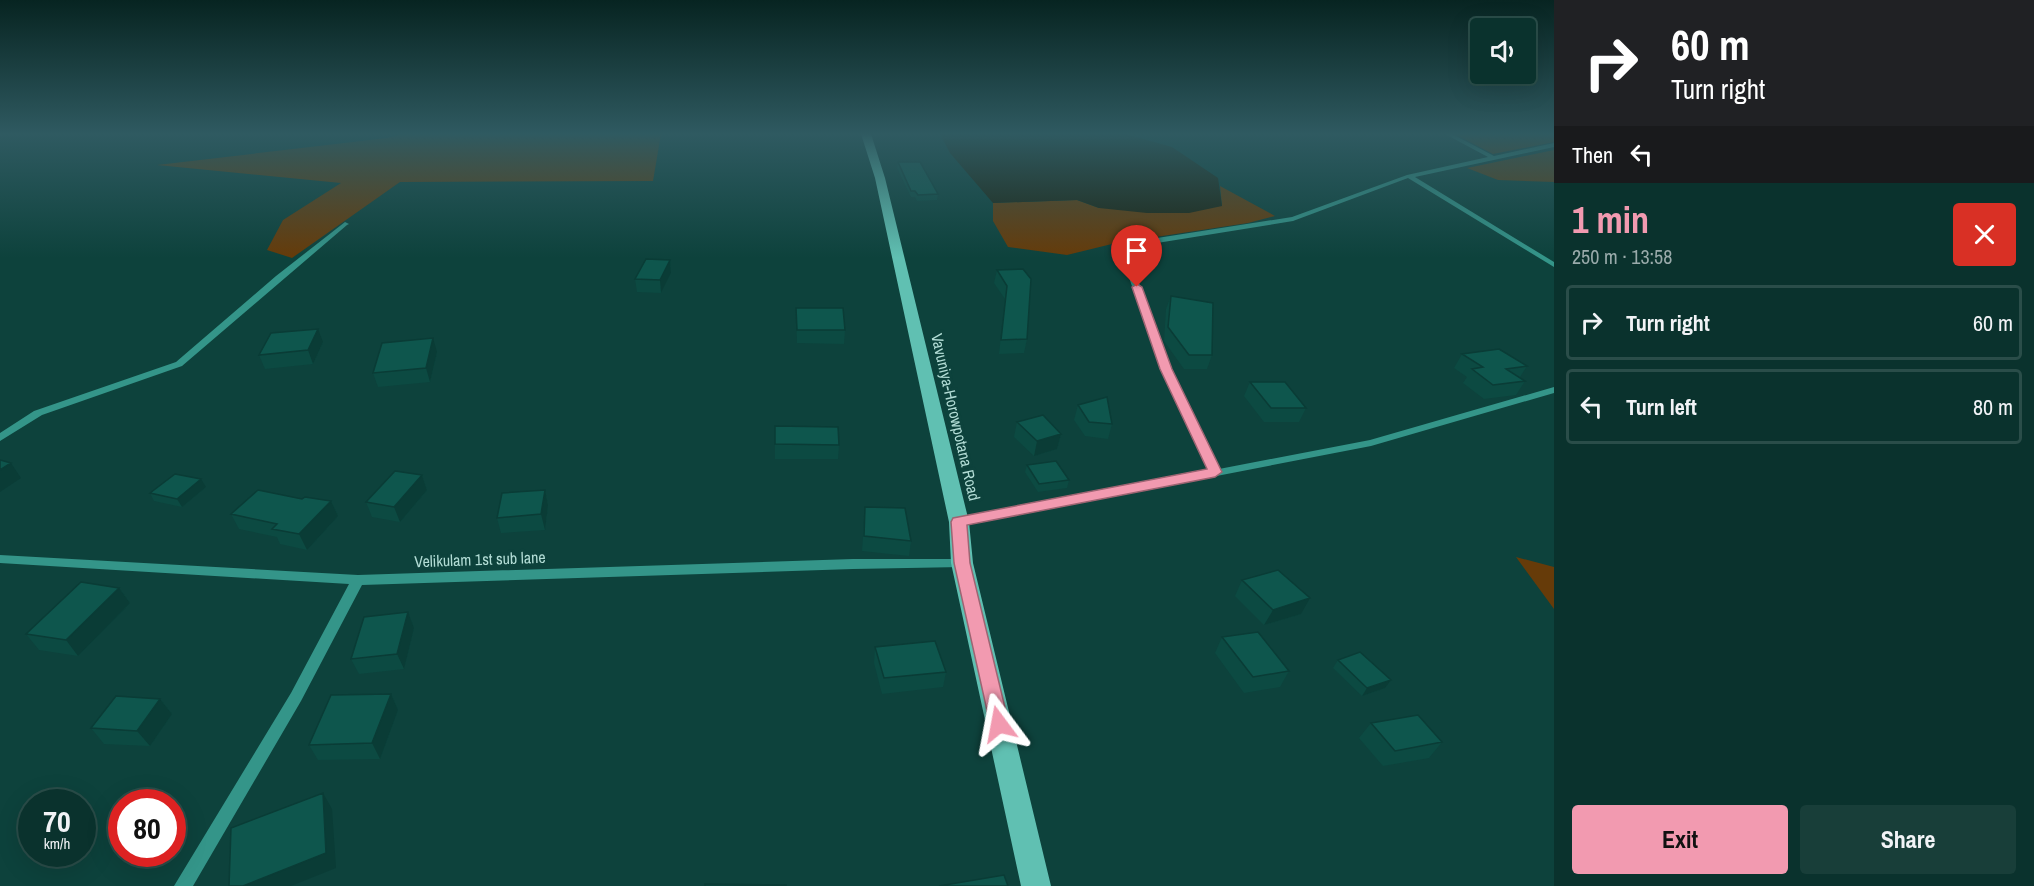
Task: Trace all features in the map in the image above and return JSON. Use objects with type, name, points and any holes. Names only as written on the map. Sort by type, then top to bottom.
[{"type":"highway","name":"Vavuniya-Horowpotana Road","points":[[879,175],[959,522],[962,563],[1036,886]]},
{"type":"street","points":[[1215,472],[1166,369],[1122,246],[1254,227],[1293,219],[1409,176],[1554,266]]},
{"type":"street","points":[[0,438],[38,413],[179,364],[345,224]]},
{"type":"street","points":[[959,522],[1371,443],[1554,390]]},
{"type":"street","name":"Velikulam 1st sub lane","points":[[0,559],[358,580],[962,563]]},
{"type":"street","points":[[183,886],[296,697],[358,580]]},
{"type":"shaded area","points":[[263,175],[654,175],[653,181],[400,182],[292,258],[267,250],[283,220],[341,183]]},
{"type":"shaded area","points":[[969,175],[1214,175],[1218,178],[1222,206],[1189,213],[1147,213],[1099,208],[1077,200],[993,203]]},
{"type":"shaded area","points":[[1486,175],[1554,175],[1554,182],[1498,180]]},
{"type":"shaded area","points":[[1220,186],[1275,216],[1248,223],[1116,243],[1067,255],[1008,247],[993,221],[993,203],[1077,200],[1099,208],[1222,206]]},
{"type":"shaded area","points":[[1516,557],[1554,567],[1554,609]]},
{"type":"building","points":[[904,175],[928,175],[938,194],[918,195],[915,191],[911,191]]},
{"type":"building","points":[[646,259],[670,260],[660,280],[635,279]]},
{"type":"building","points":[[1023,269],[1031,279],[1027,339],[1001,340],[1007,286],[997,270]]},
{"type":"building","points":[[1171,296],[1213,303],[1212,355],[1189,355],[1168,327]]},
{"type":"building","points":[[796,308],[843,308],[845,330],[797,330]]},
{"type":"building","points":[[318,329],[308,350],[259,355],[271,333]]},
{"type":"building","points":[[433,338],[426,368],[373,373],[382,343]]},
{"type":"building","points":[[1499,349],[1527,366],[1506,369],[1525,381],[1493,385],[1472,369],[1483,367],[1462,354]]},
{"type":"building","points":[[1250,382],[1285,382],[1306,408],[1271,408]]},
{"type":"building","points":[[1107,397],[1112,424],[1089,422],[1078,405]]},
{"type":"building","points":[[1043,415],[1061,434],[1037,441],[1017,422]]},
{"type":"building","points":[[775,426],[838,427],[839,445],[775,444]]},
{"type":"building","points":[[0,460],[11,463],[0,470]]},
{"type":"building","points":[[1056,461],[1069,480],[1039,484],[1027,465]]},
{"type":"building","points":[[395,471],[422,475],[394,507],[366,502]]},
{"type":"building","points":[[175,474],[201,479],[177,499],[150,493]]},
{"type":"building","points":[[258,490],[302,499],[305,497],[331,501],[299,534],[272,529],[277,524],[231,514]]},
{"type":"building","points":[[545,490],[541,514],[497,518],[502,493]]},
{"type":"building","points":[[865,507],[905,508],[911,541],[864,536]]},
{"type":"building","points":[[1278,570],[1310,598],[1273,610],[1242,580]]},
{"type":"building","points":[[81,582],[119,588],[66,640],[26,634]]},
{"type":"building","points":[[408,612],[397,654],[351,659],[364,617]]},
{"type":"building","points":[[1258,632],[1289,671],[1253,677],[1222,637]]},
{"type":"building","points":[[935,641],[946,672],[884,678],[875,647]]},
{"type":"building","points":[[1360,652],[1391,680],[1367,688],[1338,660]]},
{"type":"building","points":[[391,694],[372,743],[309,745],[331,695]]},
{"type":"building","points":[[116,696],[160,699],[137,731],[91,728]]},
{"type":"building","points":[[1418,715],[1442,742],[1395,751],[1371,723]]},
{"type":"building","points":[[323,793],[326,853],[243,886],[229,886],[231,828]]},
{"type":"building","points":[[1004,875],[1008,886],[939,886]]},
{"type":"building","points":[[705,884],[786,885],[786,886],[705,886]]},
{"type":"route","points":[[999,724],[962,563],[959,522],[1215,472],[1166,369],[1137,287]]}]
